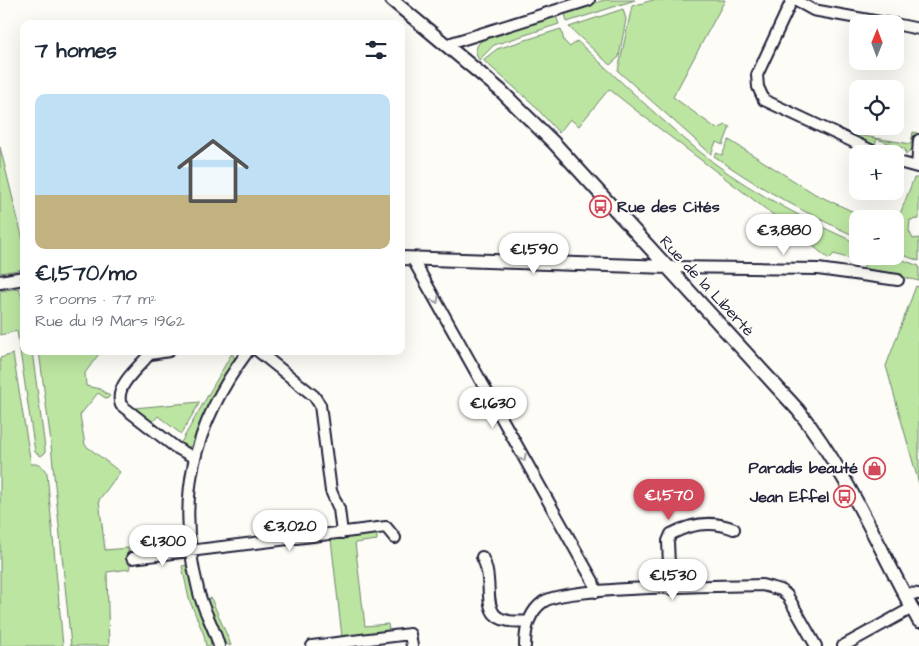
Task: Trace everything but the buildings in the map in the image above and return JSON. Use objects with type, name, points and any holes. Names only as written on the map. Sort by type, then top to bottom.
[{"type":"street","name":"Rue de la Liberté","points":[[392,0],[500,90],[555,144],[772,380],[814,430],[839,471],[919,621]]},
{"type":"street","points":[[445,45],[589,0]]},
{"type":"street","points":[[849,16],[813,10],[794,0],[757,75],[758,88],[764,100],[861,145]]},
{"type":"street","points":[[904,26],[919,29]]},
{"type":"street","points":[[904,163],[918,167],[919,140]]},
{"type":"street","points":[[407,258],[668,267],[818,269],[898,280]]},
{"type":"street","points":[[407,258],[593,581],[596,592]]},
{"type":"street","points":[[0,282],[20,279]]},
{"type":"street","points":[[149,355],[122,387],[119,399],[121,404],[175,447],[194,457]]},
{"type":"street","points":[[219,646],[198,591],[190,552],[189,494],[194,457],[216,400],[245,355]]},
{"type":"street","points":[[263,355],[314,396],[320,405],[331,491],[339,509],[342,533]]},
{"type":"street","points":[[670,588],[668,542],[671,534],[696,524],[712,523],[734,530]]},
{"type":"street","points":[[132,558],[386,528],[395,538]]},
{"type":"street","points":[[482,557],[486,566],[488,603],[491,611],[496,616],[513,622],[529,620]]},
{"type":"street","points":[[525,646],[529,620],[535,608],[544,600],[556,596],[670,588],[762,585],[776,588],[787,595],[816,646]]},
{"type":"street","points":[[904,593],[919,594]]},
{"type":"street","points":[[843,646],[912,608]]},
{"type":"street","points":[[312,646],[410,634],[412,646]]},
{"type":"green space","points":[[604,0],[635,0],[567,22],[565,13]]},
{"type":"green space","points":[[653,0],[725,0],[673,97],[717,129],[726,125],[730,127],[723,145],[716,142],[711,154],[618,71],[632,6]]},
{"type":"green space","points":[[623,9],[626,19],[619,57],[610,65],[569,27]]},
{"type":"green space","points":[[556,16],[559,24],[494,45],[479,60],[476,53],[477,46],[486,38]]},
{"type":"green space","points":[[561,29],[564,41],[570,47],[577,41],[678,134],[714,163],[783,207],[849,239],[849,258],[834,254],[829,259],[609,89],[579,126],[570,119],[559,133],[532,103],[483,60],[497,49]]},
{"type":"green space","points":[[838,128],[849,133],[849,135],[857,135],[911,144],[913,132],[917,133],[915,147],[906,154],[904,145],[894,145],[877,139],[875,145],[869,145],[837,131]]},
{"type":"green space","points":[[729,140],[815,194],[850,210],[849,233],[784,200],[714,156],[716,153],[722,155]]},
{"type":"green space","points":[[0,147],[20,228],[20,270],[0,273]]},
{"type":"green space","points":[[914,178],[918,178],[919,219],[910,220],[909,231],[913,239],[919,238],[919,261],[904,255],[904,210],[902,210]]},
{"type":"green space","points":[[904,260],[919,266],[919,281],[864,268],[864,265],[904,265]]},
{"type":"green space","points":[[916,286],[919,287],[919,484],[886,366]]},
{"type":"green space","points":[[19,288],[20,351],[17,331],[0,335],[0,291]]},
{"type":"green space","points":[[13,354],[31,464],[40,464],[47,473],[63,646],[0,646],[0,358]]},
{"type":"green space","points":[[21,355],[33,355],[45,448],[45,453],[41,456],[35,452]]},
{"type":"green space","points":[[40,355],[98,355],[85,373],[86,386],[100,389],[110,396],[107,399],[98,393],[80,415],[85,445],[120,472],[99,500],[105,550],[128,548],[130,569],[107,572],[109,646],[71,646],[50,435]]},
{"type":"green space","points":[[231,355],[233,355],[235,359],[214,393],[194,444],[187,448],[179,446]]},
{"type":"green space","points":[[200,402],[181,434],[158,416],[151,424],[134,408]]},
{"type":"green space","points":[[377,533],[377,540],[355,543],[365,626],[388,624],[389,632],[342,637],[331,539]]},
{"type":"green space","points":[[188,565],[193,589],[210,633],[211,646],[206,646],[204,635],[189,599],[182,566]]},
{"type":"green space","points":[[211,598],[230,646],[223,641],[206,603],[207,599]]},
{"type":"place","name":"Rue des Cités","points":[[601,207]]},
{"type":"place","name":"Paradis beauté","points":[[874,468]]},
{"type":"place","name":"Jean Effel","points":[[845,497]]}]
